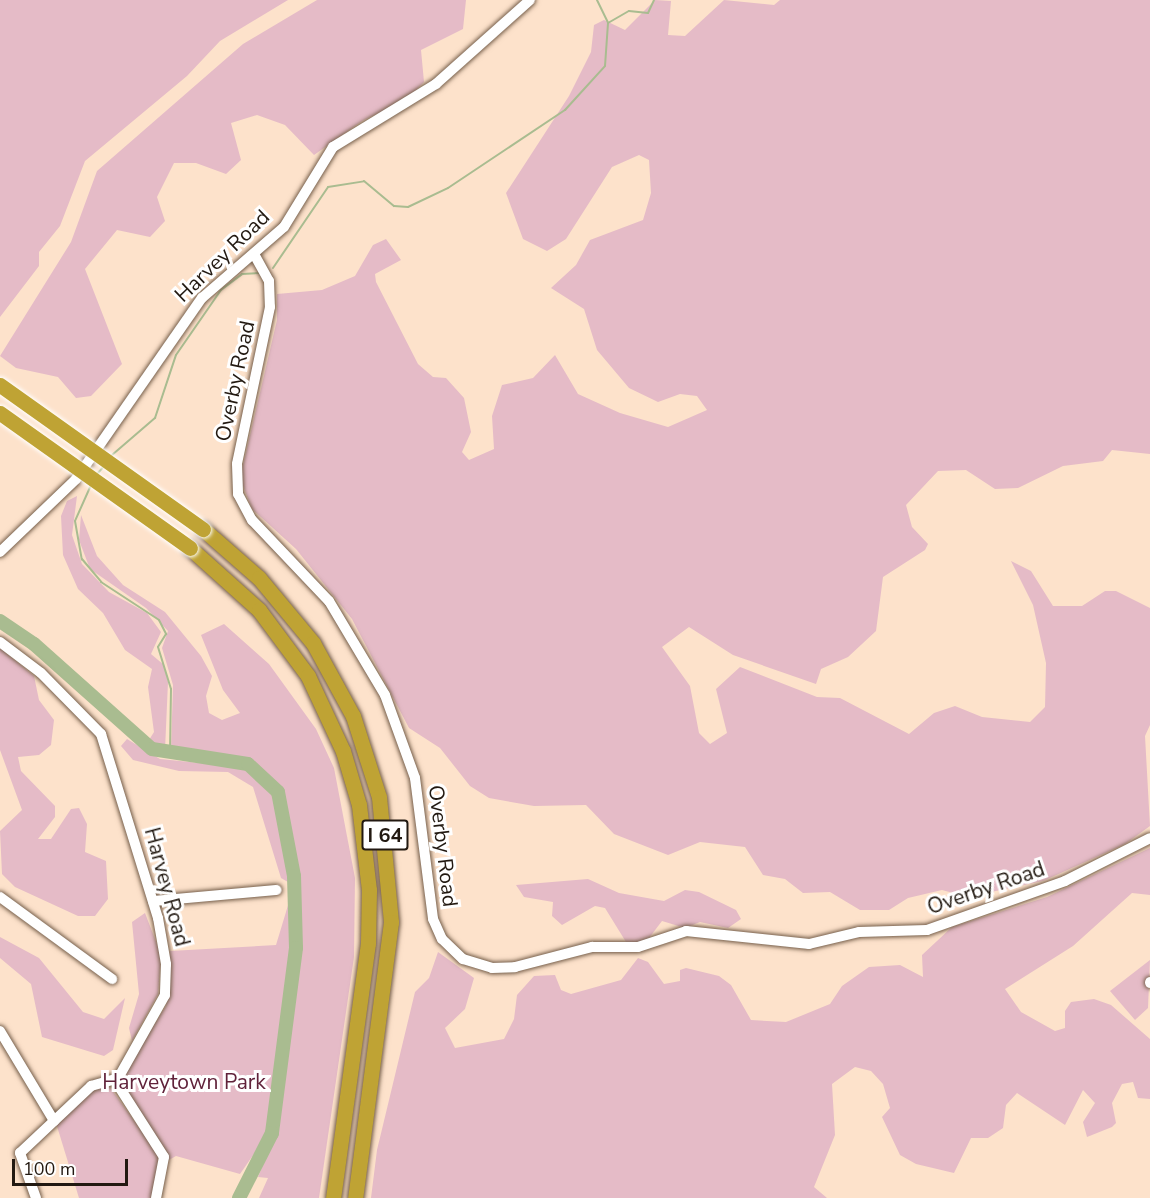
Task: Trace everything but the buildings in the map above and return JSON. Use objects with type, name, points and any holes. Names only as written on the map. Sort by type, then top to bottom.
[{"type":"highway","name":"I 64","points":[[0,386],[203,529],[260,578],[313,643],[353,716],[379,797],[391,922],[355,1198]]},
{"type":"highway","name":"I 64","points":[[0,413],[190,548],[259,610],[308,676],[343,751],[359,806],[368,862],[368,934],[333,1198]]},
{"type":"street","name":"Harvey Road","points":[[0,552],[76,479],[202,298],[284,226],[338,143],[436,84],[530,0]]},
{"type":"street","name":"Overby Road","points":[[254,254],[269,281],[270,307],[237,464],[238,494],[252,520],[329,601],[385,695],[417,787],[433,919],[442,939],[463,959],[492,968],[515,967],[592,947],[638,947],[686,931],[809,944],[859,932],[927,930],[1065,881],[1150,837]]},
{"type":"street","name":"Harvey Road","points":[[0,642],[41,673],[101,734],[153,901],[165,952],[165,994],[117,1079]]},
{"type":"street","points":[[153,901],[277,890]]},
{"type":"street","points":[[0,897],[112,979]]},
{"type":"street","points":[[0,1031],[54,1121]]},
{"type":"street","points":[[36,1198],[19,1156],[91,1086],[117,1079],[118,1092],[164,1157],[156,1198]]},
{"type":"green space","points":[[0,0],[288,0],[220,41],[187,76],[85,161],[60,226],[39,252],[39,266],[0,317]]},
{"type":"green space","points":[[317,0],[466,0],[463,29],[421,50],[424,82],[407,99],[362,121],[314,155],[285,125],[257,115],[231,123],[241,160],[226,174],[196,163],[174,163],[157,197],[165,221],[150,237],[117,230],[85,269],[122,364],[91,396],[76,398],[58,377],[16,368],[0,356],[71,242],[97,171],[243,44]]},
{"type":"green space","points":[[655,0],[671,1],[668,35],[685,36],[724,0],[774,5],[780,0],[1150,0],[1150,454],[1112,450],[1103,461],[1063,466],[1018,488],[995,489],[966,470],[938,471],[906,505],[912,527],[928,544],[925,550],[883,577],[876,631],[848,657],[821,669],[816,684],[733,655],[689,627],[662,647],[690,686],[699,733],[710,744],[727,733],[716,689],[740,667],[817,697],[840,698],[909,734],[934,713],[955,706],[982,717],[1030,722],[1045,707],[1046,663],[1033,605],[1011,561],[1031,571],[1053,606],[1082,606],[1105,591],[1116,591],[1150,608],[1150,725],[1145,736],[1150,826],[1125,844],[1043,881],[968,897],[942,890],[908,898],[889,910],[860,910],[830,892],[803,893],[785,879],[763,875],[745,847],[700,842],[668,855],[614,834],[586,805],[534,806],[489,798],[470,786],[440,748],[409,728],[352,619],[296,549],[252,509],[240,478],[277,320],[277,294],[322,290],[355,276],[373,245],[386,239],[401,260],[375,274],[376,282],[418,364],[433,377],[446,378],[464,398],[471,432],[462,452],[469,460],[494,449],[492,416],[502,385],[533,378],[555,355],[578,394],[620,413],[668,427],[707,410],[697,396],[680,394],[658,402],[629,388],[597,350],[584,309],[551,288],[576,265],[590,240],[643,220],[651,193],[649,160],[639,155],[612,167],[566,239],[547,251],[523,239],[506,193],[569,96],[591,52],[594,25],[604,20],[625,30]]},
{"type":"green space","points":[[77,496],[72,535],[82,564],[109,592],[147,613],[161,632],[151,654],[164,665],[168,682],[165,750],[149,740],[154,732],[148,687],[152,669],[125,650],[103,613],[78,589],[63,555],[61,516],[67,501]]},
{"type":"green space","points":[[81,515],[97,556],[123,585],[165,612],[201,656],[212,676],[206,696],[209,713],[222,720],[240,713],[223,690],[201,635],[224,624],[269,664],[316,729],[334,768],[355,878],[354,957],[319,1198],[259,1198],[268,1178],[258,1177],[274,1139],[282,1101],[299,941],[299,896],[287,806],[276,783],[245,760],[190,760],[171,750],[173,685],[162,648],[168,631],[146,608],[90,569],[79,540]]},
{"type":"green space","points":[[0,648],[34,676],[39,700],[54,720],[51,745],[39,755],[18,757],[21,771],[55,806],[55,817],[38,839],[51,839],[71,809],[79,808],[87,824],[85,852],[106,861],[108,899],[95,916],[78,916],[15,887],[2,874],[0,831],[22,810],[0,750]]},
{"type":"green space","points":[[127,739],[160,759],[240,767],[268,785],[279,802],[288,882],[281,878],[253,787],[228,772],[179,771],[133,760],[121,746]]},
{"type":"green space","points":[[1150,848],[1150,895],[1132,893],[1073,946],[1005,989],[1021,1012],[1055,1031],[1065,1028],[1065,1011],[1071,1002],[1094,999],[1111,1005],[1150,1039],[1150,1099],[1138,1098],[1133,1082],[1122,1084],[1112,1103],[1116,1123],[1112,1127],[1087,1137],[1083,1122],[1095,1103],[1083,1090],[1065,1125],[1017,1093],[1006,1105],[1003,1128],[988,1138],[971,1138],[954,1173],[916,1164],[900,1155],[882,1117],[890,1108],[883,1084],[871,1071],[855,1067],[832,1084],[835,1135],[814,1187],[827,1198],[371,1198],[377,1150],[415,992],[429,978],[438,952],[474,978],[465,1009],[445,1028],[455,1048],[504,1039],[514,1019],[517,995],[534,976],[555,975],[561,990],[571,994],[621,980],[638,958],[648,962],[664,984],[680,981],[680,970],[686,968],[719,976],[731,985],[751,1020],[786,1022],[830,1004],[842,986],[869,967],[900,965],[923,977],[922,955],[952,927],[1047,897]]},
{"type":"green space","points":[[588,879],[619,893],[664,901],[685,890],[699,892],[736,910],[741,919],[728,928],[700,922],[685,928],[662,921],[646,942],[626,942],[605,908],[595,906],[562,925],[552,916],[553,902],[524,897],[516,885]]},
{"type":"green space","name":"Harveytown Park","points":[[289,902],[292,937],[265,1138],[240,1174],[176,1156],[169,1160],[123,1093],[121,1077],[166,1006],[170,951],[276,945]]},
{"type":"green space","points":[[145,913],[161,955],[158,994],[132,1041],[129,1028],[139,994],[132,922]]},
{"type":"green space","points":[[0,937],[39,958],[83,1012],[104,1019],[125,998],[113,1050],[104,1056],[42,1037],[31,984],[0,958]]},
{"type":"green space","points":[[1150,960],[1148,1008],[1135,1020],[1110,991]]},
{"type":"green space","points":[[109,1086],[159,1155],[153,1198],[79,1198],[56,1123],[92,1090]]},
{"type":"waterway","points":[[597,0],[608,23]]},
{"type":"waterway","points":[[273,268],[328,187],[364,181],[394,206],[408,207],[448,188],[565,110],[605,66],[608,23],[629,11],[648,13],[654,0]]},
{"type":"waterway","points":[[112,455],[155,418],[176,355],[221,290],[242,274],[260,273]]},
{"type":"waterway","points":[[97,474],[105,465]]},
{"type":"waterway","points":[[91,485],[75,521],[82,559],[101,582],[159,620],[166,634],[158,647],[171,689],[170,755]]},
{"type":"waterway","points":[[0,621],[34,644],[152,749],[248,764],[278,792],[294,876],[296,948],[272,1133],[239,1198]]}]
